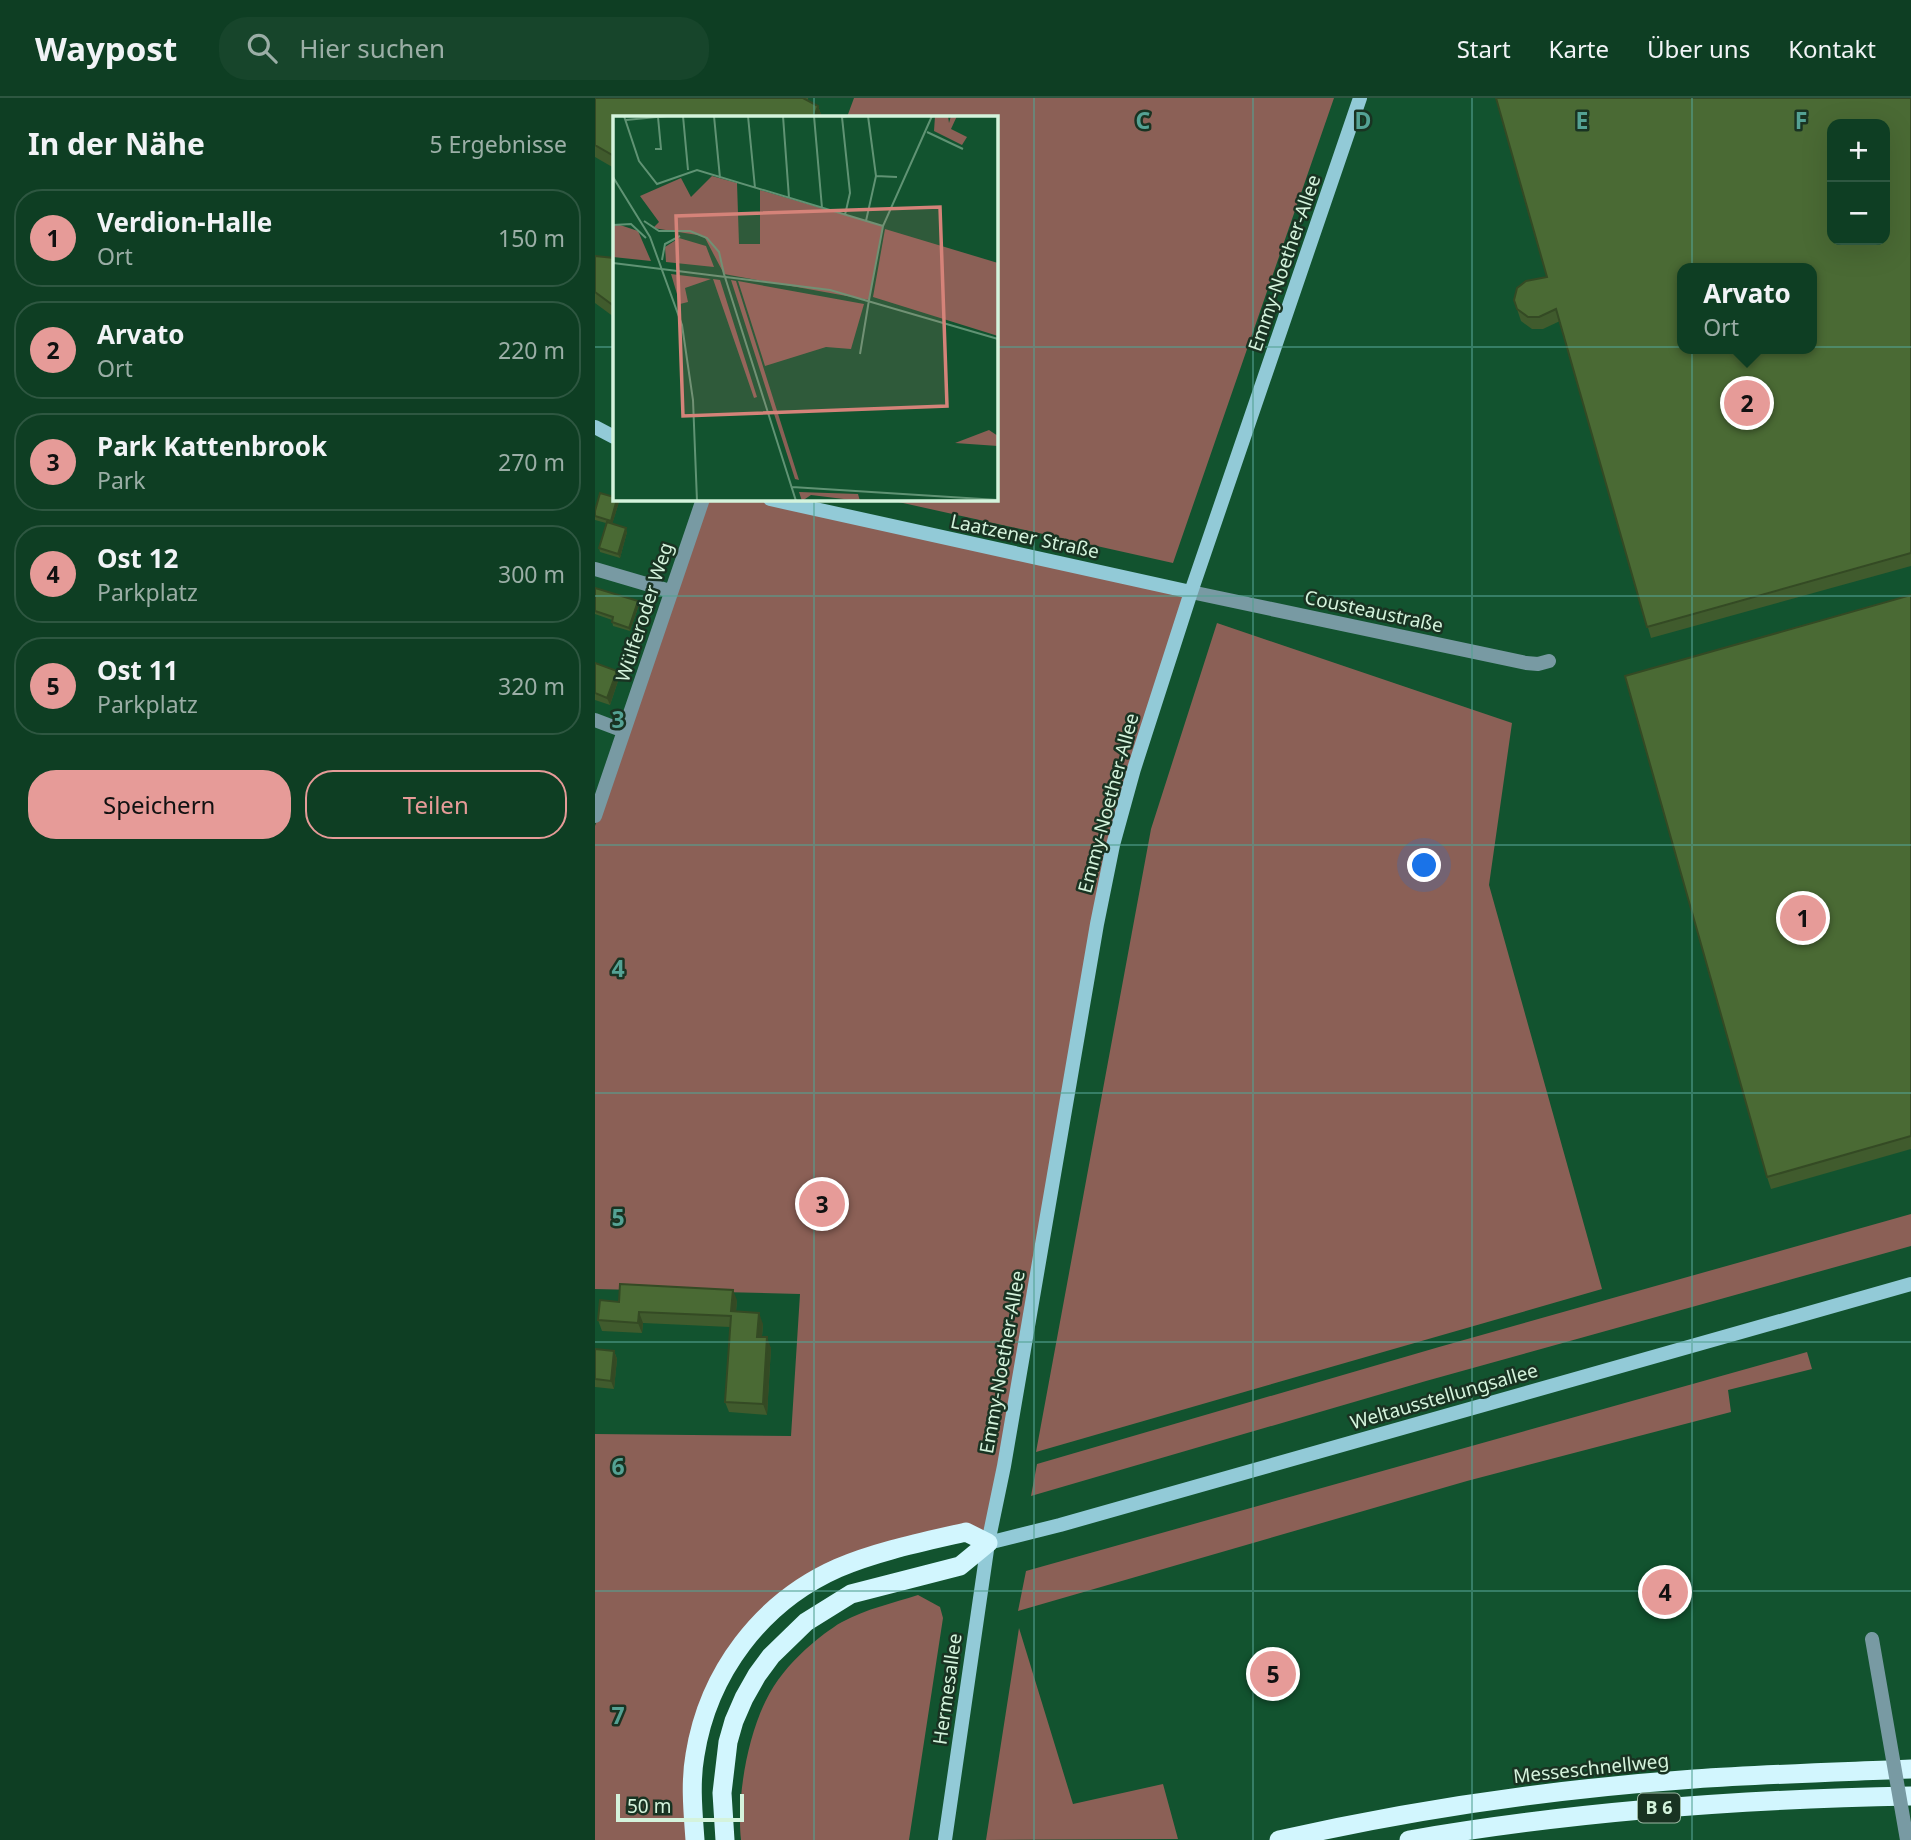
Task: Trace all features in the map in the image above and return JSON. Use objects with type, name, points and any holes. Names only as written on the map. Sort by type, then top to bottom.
[{"type":"highway","points":[[695,1840],[692,1782],[699,1734],[714,1690],[728,1663],[759,1623],[796,1592],[818,1578],[861,1560],[966,1532],[988,1543],[960,1566],[851,1594],[806,1622],[771,1656],[744,1698],[728,1742],[722,1793],[725,1840]]},
{"type":"highway","name":"Messeschnellweg","points":[[1279,1840],[1440,1809],[1579,1790],[1692,1779],[1911,1769]]},
{"type":"highway","name":"B 6","points":[[1409,1840],[1580,1815],[1693,1804],[1911,1796]]},
{"type":"main road","name":"Emmy-Noether-Allee","points":[[988,1543],[1004,1466],[1097,924],[1113,845],[1134,769],[1191,592],[1360,98]]},
{"type":"main road","points":[[595,427],[613,436]]},
{"type":"main road","name":"Laatzener Straße","points":[[775,500],[1191,592]]},
{"type":"main road","name":"Weltausstellungsallee","points":[[988,1543],[1060,1525],[1911,1284]]},
{"type":"main road","name":"Hermesallee","points":[[945,1840],[988,1543]]},
{"type":"street","name":"Wülferoder Weg","points":[[595,816],[703,500]]},
{"type":"street","points":[[595,569],[670,591]]},
{"type":"street","name":"Cousteaustraße","points":[[1191,592],[1526,663],[1549,661]]},
{"type":"street","points":[[595,719],[624,731]]},
{"type":"street","points":[[1872,1639],[1907,1840]]},
{"type":"shaded area","points":[[854,98],[1334,98],[1173,563],[890,500],[997,500],[997,116],[847,116]]},
{"type":"shaded area","points":[[703,500],[775,500],[1191,592],[1113,845],[988,1543],[966,1532],[861,1560],[779,1605],[706,1711],[695,1840],[595,1840],[595,1434],[791,1436],[800,1294],[595,1289],[595,826]]},
{"type":"shaded area","points":[[1217,623],[1512,723],[1489,885],[1602,1289],[1036,1452],[1151,829]]},
{"type":"shaded area","points":[[1911,1214],[1911,1246],[1426,1381],[1031,1496],[1037,1464]]},
{"type":"shaded area","points":[[1807,1352],[1812,1369],[1728,1390],[1731,1412],[1467,1481],[1018,1611],[1026,1571]]},
{"type":"shaded area","points":[[918,1595],[940,1607],[943,1618],[909,1840],[741,1840],[741,1801],[747,1757],[760,1714],[778,1680],[805,1650],[851,1617]]},
{"type":"shaded area","points":[[1019,1628],[1073,1804],[1163,1784],[1178,1839],[986,1840]]},
{"type":"building","points":[[595,98],[803,98],[818,106],[814,116],[613,116],[613,155],[595,145]]},
{"type":"building","points":[[1496,98],[1911,98],[1911,553],[1647,627],[1556,309],[1539,317],[1528,317],[1517,309],[1514,300],[1517,288],[1526,281],[1547,277]]},
{"type":"building","points":[[595,256],[613,258],[613,305],[595,292]]},
{"type":"building","points":[[600,493],[617,500],[611,521],[595,516]]},
{"type":"building","points":[[607,522],[626,528],[618,554],[599,548]]},
{"type":"building","points":[[595,588],[638,601],[629,628],[612,622],[613,617],[595,611]]},
{"type":"building","points":[[1911,595],[1911,1136],[1767,1177],[1625,676]]},
{"type":"building","points":[[595,663],[617,671],[607,698],[595,693]]},
{"type":"building","points":[[620,1284],[733,1290],[731,1311],[759,1313],[757,1337],[767,1337],[763,1404],[725,1402],[731,1316],[639,1312],[638,1323],[598,1320],[600,1300],[619,1302]]},
{"type":"building","points":[[595,1349],[614,1351],[611,1381],[595,1379]]},
{"type":"place","name":"Arvato","points":[[1747,403]]},
{"type":"place","name":"Verdion-Halle","points":[[1803,918]]},
{"type":"place","name":"Park Kattenbrook","points":[[822,1204]]},
{"type":"place","name":"Ost 12","points":[[1665,1592]]},
{"type":"place","name":"Ost 11","points":[[1273,1674]]}]
